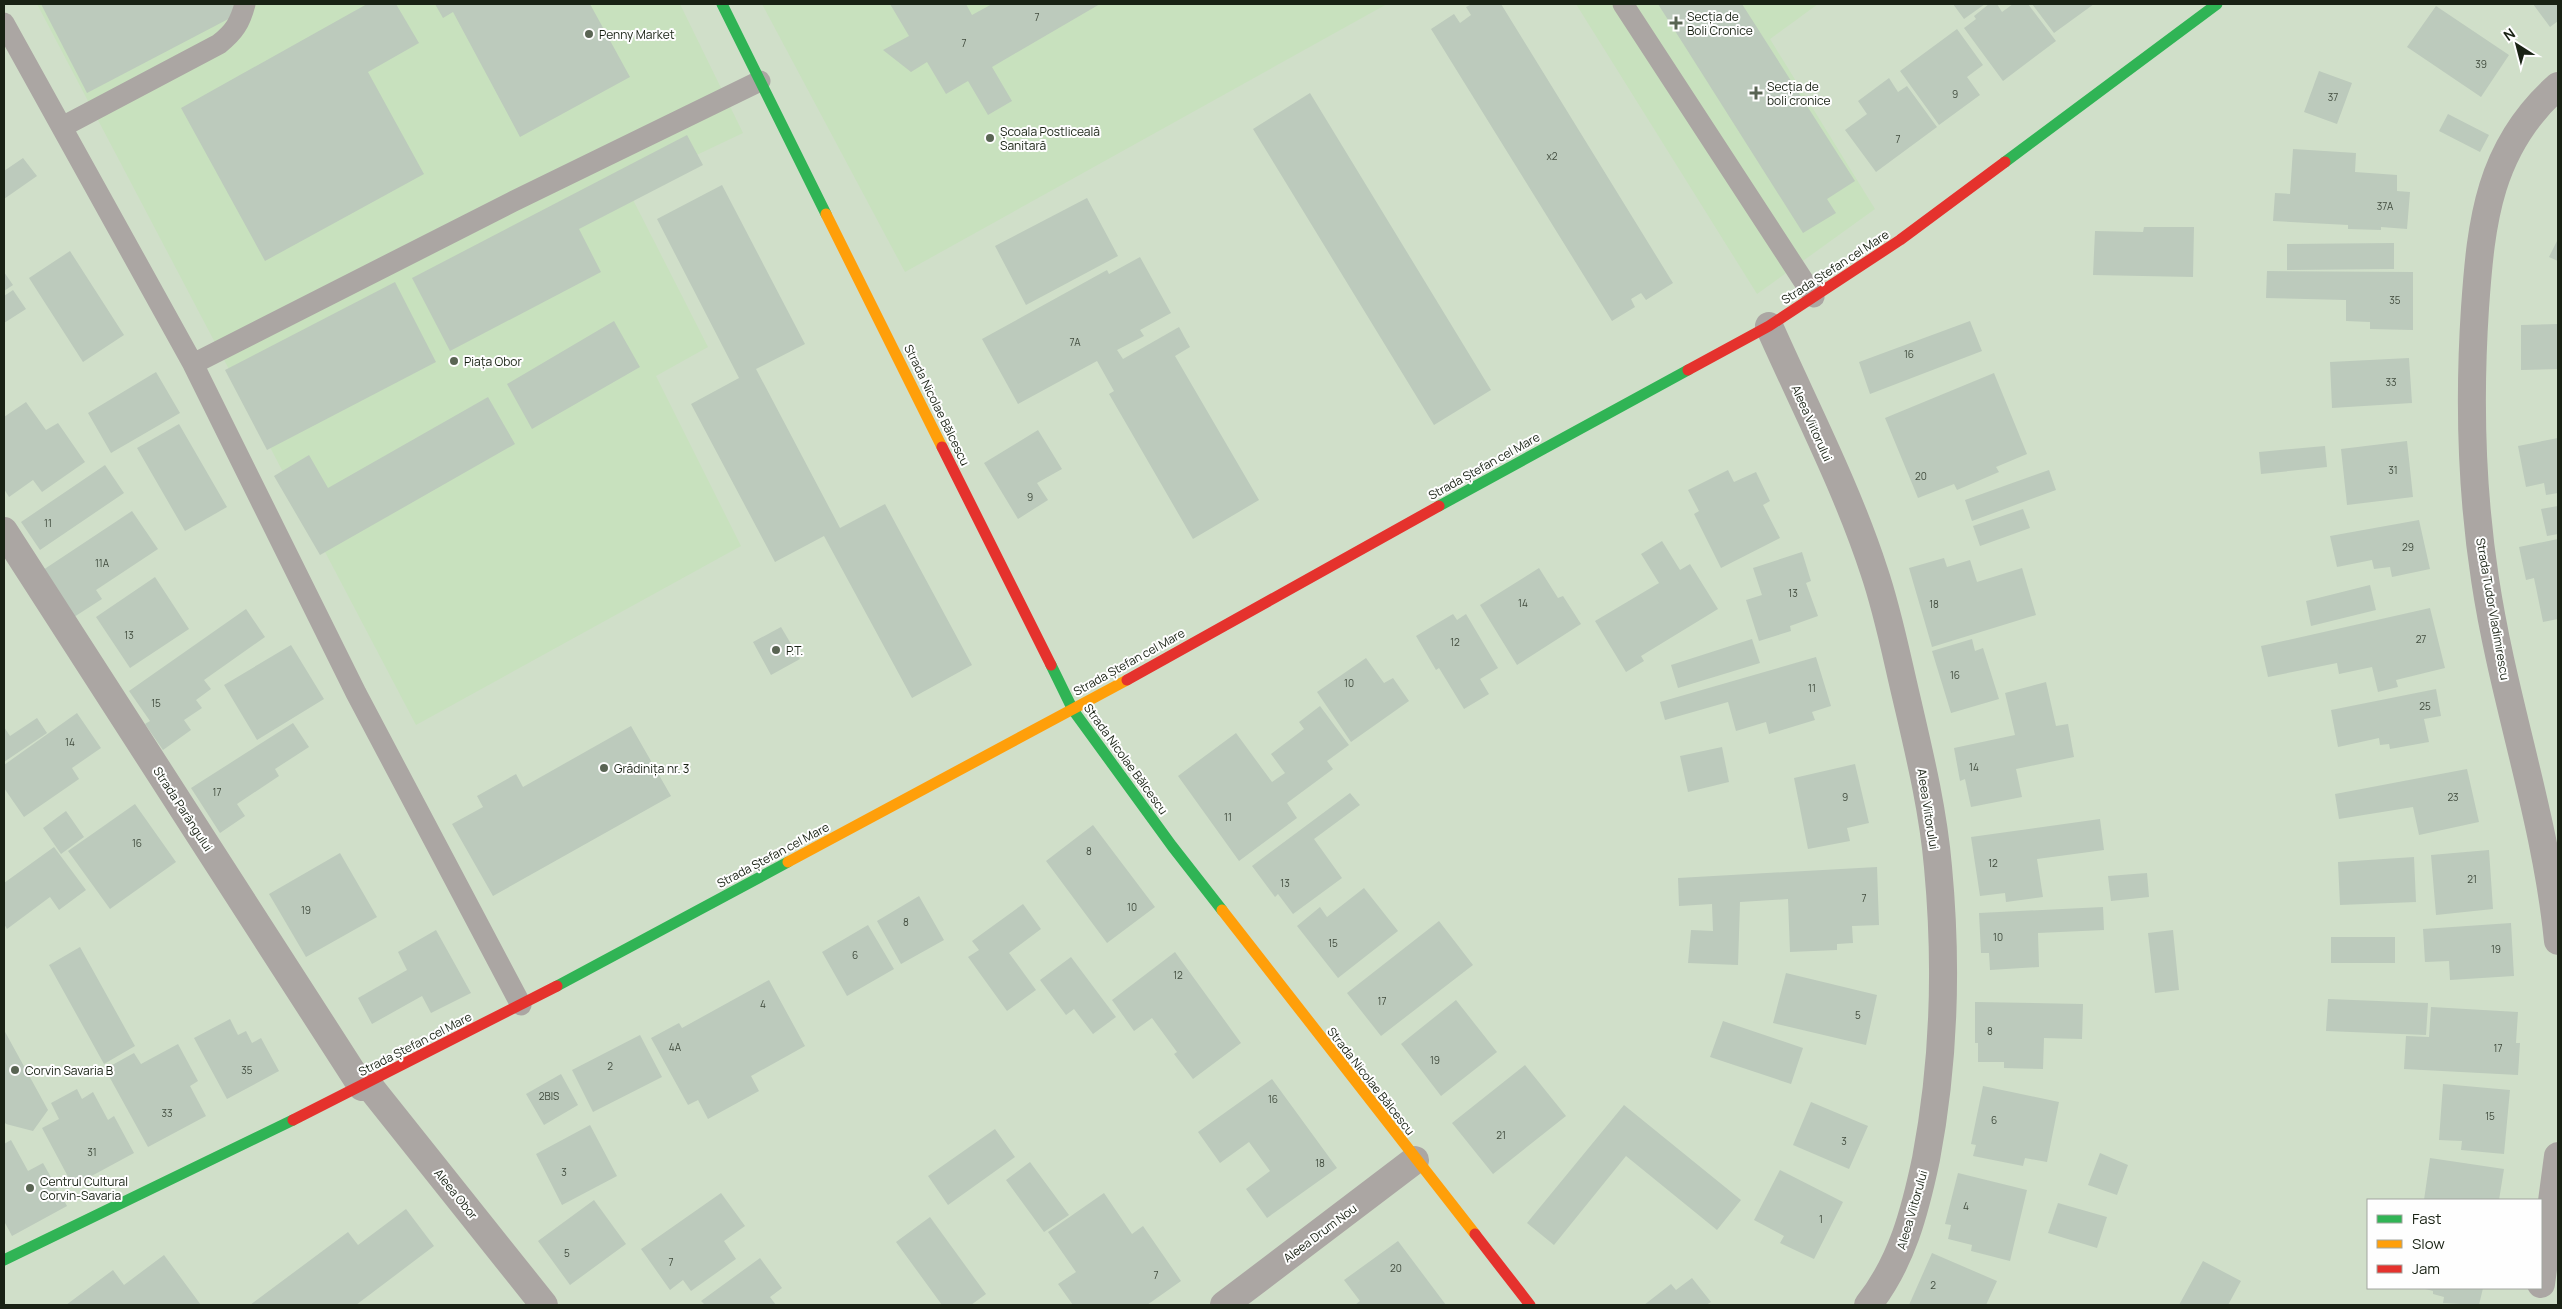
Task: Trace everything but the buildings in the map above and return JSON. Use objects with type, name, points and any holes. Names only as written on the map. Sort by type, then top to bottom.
[{"type":"street","name":"Strada Nicolae Bălcescu","points":[[722,4],[1073,710],[1172,846],[1415,1160],[1530,1305]]},
{"type":"street","name":"Strada Ștefan cel Mare","points":[[4,1260],[365,1085],[521,1005],[1073,710],[1344,558],[1769,326],[1842,280],[1900,240],[2217,4]]},
{"type":"street","name":"Strada Tudor Vladimirescu","points":[[2558,86],[2538,104],[2514,135],[2497,171],[2484,219],[2479,250],[2471,368],[2471,439],[2475,501],[2485,580],[2516,732],[2554,897],[2558,941]]},
{"type":"street","name":"Aleea Viitorului","points":[[1769,326],[1833,470],[1874,571],[1893,638],[1926,785],[1938,867],[1941,1031],[1934,1116],[1918,1195],[1901,1252],[1880,1290],[1868,1305]]},
{"type":"street","name":"Strada Parângului","points":[[4,531],[365,1085]]},
{"type":"street","name":"Aleea Obor","points":[[365,1085],[544,1305]]},
{"type":"street","points":[[2542,1276],[2558,1156]]},
{"type":"street","name":"Aleea Drum Nou","points":[[1224,1305],[1415,1160]]},
{"type":"street","points":[[2537,1305],[2540,1289]]},
{"type":"lane","points":[[62,127],[219,44],[232,33],[240,22],[245,4]]},
{"type":"lane","points":[[1623,4],[1814,297]]},
{"type":"lane","points":[[4,23],[193,364],[356,693],[521,1005]]},
{"type":"lane","points":[[193,364],[512,202],[760,81]]},
{"type":"shaded area","name":"Piața Obor","points":[[37,4],[680,4],[743,133],[627,188],[708,347],[656,376],[741,546],[416,725]]},
{"type":"shaded area","name":"Școala Postliceală Sanitară","points":[[762,4],[1387,4],[905,272]]},
{"type":"shaded area","points":[[1576,4],[1818,4],[1770,39],[1875,209],[1757,294]]},
{"type":"traffic: fast","points":[[722,4],[826,214]]},
{"type":"traffic: fast","points":[[2005,162],[2217,4]]},
{"type":"traffic: fast","points":[[1439,506],[1688,370]]},
{"type":"traffic: fast","points":[[1051,665],[1073,710],[1172,846],[1222,910]]},
{"type":"traffic: fast","points":[[557,986],[788,862]]},
{"type":"traffic: fast","points":[[4,1260],[293,1120]]},
{"type":"traffic: slow","points":[[826,214],[942,447]]},
{"type":"traffic: slow","points":[[788,862],[1127,680]]},
{"type":"traffic: slow","points":[[1222,910],[1475,1234]]},
{"type":"traffic: jam","points":[[1688,370],[1769,326],[1900,240],[2005,162]]},
{"type":"traffic: jam","points":[[942,447],[1051,665]]},
{"type":"traffic: jam","points":[[1127,680],[1439,506]]},
{"type":"traffic: jam","points":[[293,1120],[557,986]]},
{"type":"traffic: jam","points":[[1475,1234],[1530,1305]]},
{"type":"place","name":"Secția de Boli Cronice","points":[[1676,23]]},
{"type":"place","name":"Penny Market","points":[[589,34]]},
{"type":"place","name":"Secția de boli cronice","points":[[1756,93]]},
{"type":"place","name":"Școala Postliceală Sanitară","points":[[990,138]]},
{"type":"place","name":"Piața Obor","points":[[454,361]]},
{"type":"place","name":"P.T.","points":[[776,650]]},
{"type":"place","name":"Grădinița nr. 3","points":[[604,768]]},
{"type":"place","name":"Corvin Savaria B","points":[[15,1070]]},
{"type":"place","name":"Centrul Cultural Corvin-Savaria","points":[[30,1188]]}]
